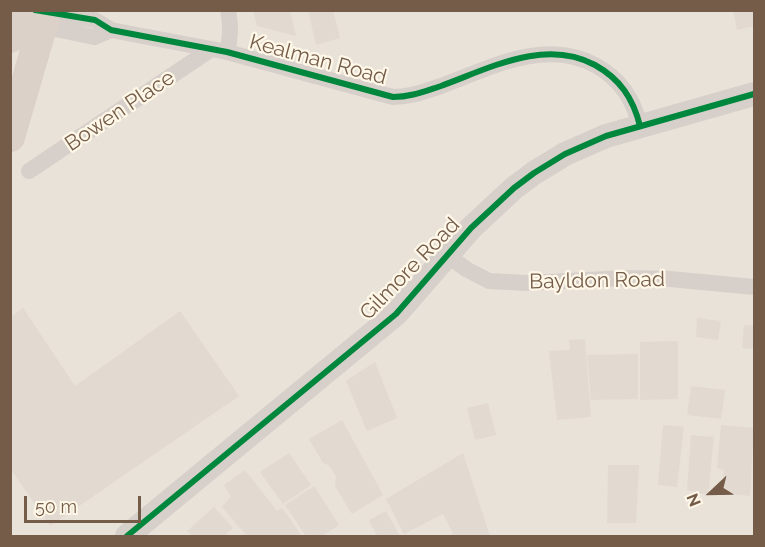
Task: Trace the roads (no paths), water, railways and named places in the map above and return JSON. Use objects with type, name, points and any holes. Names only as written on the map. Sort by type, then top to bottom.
[{"type":"highway","points":[[10,137],[31,19]]},
{"type":"street","points":[[227,52],[231,25],[228,10]]},
{"type":"street","name":"Kealman Road","points":[[31,19],[90,15],[111,30],[227,52],[381,95],[403,97],[521,58],[544,54],[567,55],[591,63],[613,76],[632,100],[640,126]]},
{"type":"street","name":"Kealman Road","points":[[31,19],[94,37],[111,30]]},
{"type":"street","name":"Bowen Place","points":[[29,171],[210,50]]},
{"type":"street","name":"Gilmore Road","points":[[127,537],[396,314],[447,255],[496,204],[534,173],[592,141],[754,94]]},
{"type":"street","name":"Bayldon Road","points":[[447,255],[489,281],[526,284],[627,278],[670,279],[754,287]]}]
